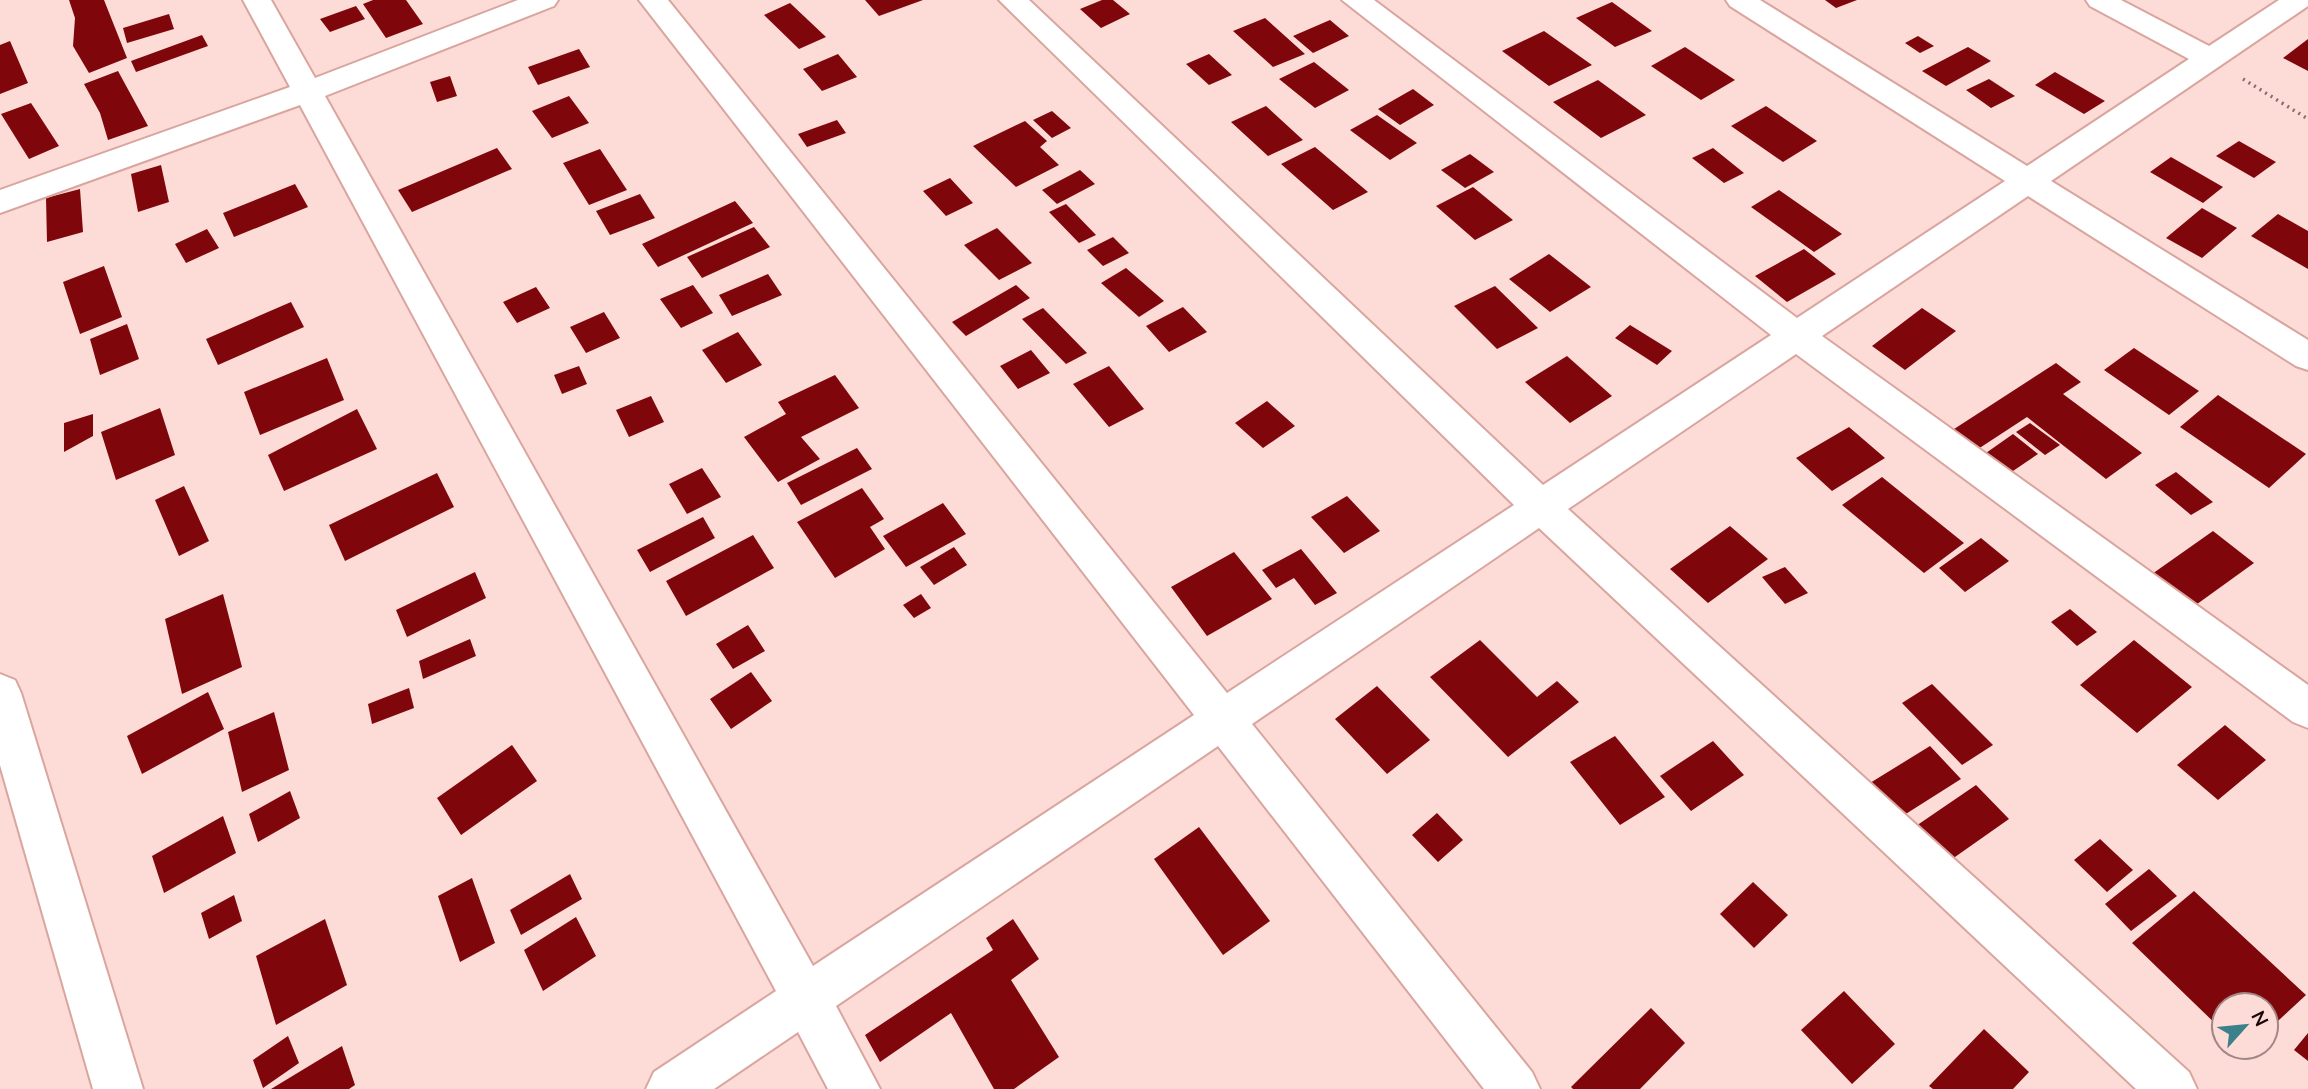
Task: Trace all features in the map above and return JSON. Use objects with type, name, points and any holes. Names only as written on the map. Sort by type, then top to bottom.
[{"type":"street","points":[[257,0],[855,1089]]},
{"type":"street","points":[[0,202],[309,92],[544,0]]},
{"type":"street","points":[[653,0],[1515,1089]]},
{"type":"street","points":[[1013,0],[1541,507],[2172,1089]]},
{"type":"street","points":[[1356,0],[1797,336],[2308,709]]},
{"type":"street","points":[[1740,0],[2308,357]]},
{"type":"street","points":[[2101,0],[2211,59]]},
{"type":"street","points":[[671,1089],[2298,0]]},
{"type":"street","points":[[0,693],[118,1089]]},
{"type":"path","points":[[2211,59],[2308,119]]},
{"type":"building","points":[[69,0],[104,0],[127,58],[89,73],[73,46],[75,18]]},
{"type":"building","points":[[373,0],[406,0],[423,24],[386,38],[363,4]]},
{"type":"building","points":[[865,0],[923,0],[879,16]]},
{"type":"building","points":[[1102,0],[1113,0],[1130,14],[1101,28],[1080,9]]},
{"type":"building","points":[[1825,0],[1857,0],[1836,8]]},
{"type":"building","points":[[1612,2],[1652,31],[1615,47],[1576,18]]},
{"type":"building","points":[[790,3],[826,37],[799,49],[764,15]]},
{"type":"building","points":[[356,6],[365,19],[330,32],[320,19]]},
{"type":"building","points":[[169,14],[174,29],[127,43],[123,28]]},
{"type":"building","points":[[1265,18],[1305,54],[1273,67],[1233,31]]},
{"type":"building","points":[[1330,20],[1349,36],[1313,53],[1293,36]]},
{"type":"building","points":[[1544,31],[1592,65],[1549,86],[1502,51]]},
{"type":"building","points":[[202,35],[208,46],[136,72],[131,61]]},
{"type":"building","points":[[1918,36],[1934,46],[1920,53],[1905,43]]},
{"type":"building","points":[[2308,39],[2308,71],[2283,58]]},
{"type":"building","points":[[10,41],[28,83],[0,94],[0,45]]},
{"type":"building","points":[[1685,47],[1735,80],[1701,100],[1651,66]]},
{"type":"building","points":[[1968,47],[1991,61],[1946,86],[1922,71]]},
{"type":"building","points":[[579,49],[590,67],[538,85],[528,67]]},
{"type":"building","points":[[838,54],[857,77],[822,91],[803,69]]},
{"type":"building","points":[[1209,54],[1232,75],[1209,85],[1186,64]]},
{"type":"building","points":[[1314,62],[1349,90],[1315,108],[1279,79]]},
{"type":"building","points":[[118,71],[148,126],[108,140],[100,113],[84,84]]},
{"type":"building","points":[[2055,72],[2105,101],[2084,114],[2035,85]]},
{"type":"building","points":[[450,76],[457,96],[437,102],[430,82]]},
{"type":"building","points":[[1989,79],[2015,96],[1991,108],[1966,90]]},
{"type":"building","points":[[1598,80],[1646,115],[1601,138],[1553,102]]},
{"type":"building","points":[[1413,89],[1434,105],[1400,125],[1378,109]]},
{"type":"building","points":[[569,96],[589,123],[552,138],[532,111]]},
{"type":"building","points":[[31,103],[59,146],[29,159],[1,114]]},
{"type":"building","points":[[1266,106],[1303,140],[1268,156],[1231,122]]},
{"type":"building","points":[[1766,106],[1817,141],[1783,162],[1731,126]]},
{"type":"building","points":[[1052,111],[1071,128],[1052,138],[1033,120]]},
{"type":"building","points":[[1377,115],[1417,143],[1390,160],[1350,130]]},
{"type":"building","points":[[837,120],[846,133],[807,147],[798,134]]},
{"type":"building","points":[[1025,121],[1047,141],[1040,147],[1059,165],[1016,187],[973,146]]},
{"type":"building","points":[[2239,141],[2276,162],[2254,178],[2216,156]]},
{"type":"building","points":[[1315,147],[1368,192],[1333,210],[1281,164]]},
{"type":"building","points":[[497,148],[512,169],[412,212],[398,190]]},
{"type":"building","points":[[1713,148],[1744,173],[1724,183],[1692,158]]},
{"type":"building","points":[[600,149],[627,190],[589,205],[563,163]]},
{"type":"building","points":[[1470,154],[1494,172],[1465,188],[1441,170]]},
{"type":"building","points":[[2171,157],[2223,187],[2203,203],[2150,172]]},
{"type":"building","points":[[161,165],[169,202],[138,212],[131,174]]},
{"type":"building","points":[[1080,170],[1095,184],[1057,204],[1042,190]]},
{"type":"building","points":[[950,178],[973,203],[946,216],[923,191]]},
{"type":"building","points":[[295,184],[308,207],[234,237],[223,213]]},
{"type":"building","points":[[1473,187],[1513,220],[1475,240],[1436,206]]},
{"type":"building","points":[[80,189],[83,232],[47,242],[46,198]]},
{"type":"building","points":[[1779,190],[1842,234],[1814,252],[1751,207]]},
{"type":"building","points":[[640,194],[655,218],[610,235],[596,211]]},
{"type":"building","points":[[735,201],[753,223],[658,267],[642,244]]},
{"type":"building","points":[[1066,204],[1096,235],[1079,243],[1049,212]]},
{"type":"building","points":[[2202,208],[2237,228],[2202,258],[2166,238]]},
{"type":"building","points":[[2278,214],[2308,231],[2308,269],[2251,236]]},
{"type":"building","points":[[754,227],[770,247],[702,278],[687,257]]},
{"type":"building","points":[[997,228],[1032,263],[999,280],[964,245]]},
{"type":"building","points":[[207,229],[219,248],[186,263],[175,244]]},
{"type":"building","points":[[1113,237],[1129,253],[1103,266],[1087,250]]},
{"type":"building","points":[[1804,249],[1836,274],[1787,302],[1755,276]]},
{"type":"building","points":[[1549,254],[1591,287],[1550,312],[1509,279]]},
{"type":"building","points":[[104,266],[122,317],[80,334],[63,282]]},
{"type":"building","points":[[1126,268],[1164,301],[1139,317],[1101,283]]},
{"type":"building","points":[[768,274],[782,295],[732,316],[719,295]]},
{"type":"building","points":[[693,285],[713,313],[681,328],[660,299]]},
{"type":"building","points":[[1016,285],[1030,298],[966,336],[952,322]]},
{"type":"building","points":[[1495,286],[1538,328],[1497,349],[1454,306]]},
{"type":"building","points":[[536,287],[550,308],[517,323],[503,302]]},
{"type":"building","points":[[291,302],[304,327],[218,365],[206,339]]},
{"type":"building","points":[[1183,307],[1207,332],[1169,352],[1146,326]]},
{"type":"building","points":[[1043,308],[1087,353],[1066,364],[1022,319]]},
{"type":"building","points":[[1922,308],[1956,331],[1905,370],[1872,346]]},
{"type":"building","points":[[604,312],[620,338],[586,353],[570,327]]},
{"type":"building","points":[[127,324],[139,359],[100,375],[90,339]]},
{"type":"building","points":[[1630,325],[1672,351],[1657,365],[1615,338]]},
{"type":"building","points":[[738,332],[762,365],[726,383],[702,350]]},
{"type":"building","points":[[2134,348],[2199,391],[2169,415],[2104,370]]},
{"type":"building","points":[[1031,350],[1050,373],[1018,389],[1000,366]]},
{"type":"building","points":[[1567,356],[1612,396],[1570,423],[1525,382]]},
{"type":"building","points":[[327,358],[344,400],[260,435],[244,392]]},
{"type":"building","points":[[2056,363],[2081,382],[2063,394],[2142,453],[2106,479],[2027,417],[1975,451],[1951,431]]},
{"type":"building","points":[[579,366],[587,384],[562,394],[554,375]]},
{"type":"building","points":[[1109,366],[1144,409],[1109,427],[1073,384]]},
{"type":"building","points":[[835,375],[859,408],[801,437],[820,459],[778,482],[744,437],[786,414],[778,402]]},
{"type":"building","points":[[2218,395],[2306,454],[2269,488],[2180,427]]},
{"type":"building","points":[[651,396],[664,422],[629,437],[616,410]]},
{"type":"building","points":[[1267,401],[1295,426],[1263,448],[1235,423]]},
{"type":"building","points":[[160,408],[175,455],[116,480],[101,432]]},
{"type":"building","points":[[357,409],[377,449],[284,491],[268,455]]},
{"type":"building","points":[[93,414],[93,436],[64,452],[64,423]]},
{"type":"building","points":[[2030,423],[2060,445],[2045,455],[2016,432]]},
{"type":"building","points":[[1849,427],[1885,458],[1832,491],[1796,458]]},
{"type":"building","points":[[2013,434],[2038,454],[2010,473],[1986,453]]},
{"type":"building","points":[[857,448],[872,469],[801,505],[787,483]]},
{"type":"building","points":[[702,468],[721,497],[687,514],[669,484]]},
{"type":"building","points":[[2176,472],[2213,502],[2191,515],[2155,485]]},
{"type":"building","points":[[437,473],[454,507],[345,561],[329,525]]},
{"type":"building","points":[[1882,477],[1964,543],[1924,573],[1842,505]]},
{"type":"building","points":[[184,486],[209,541],[179,556],[155,500]]},
{"type":"building","points":[[862,488],[884,519],[870,527],[885,549],[835,578],[797,522]]},
{"type":"building","points":[[1347,496],[1380,531],[1344,553],[1311,517]]},
{"type":"building","points":[[943,503],[966,534],[906,567],[883,536]]},
{"type":"building","points":[[703,517],[715,538],[650,572],[637,550]]},
{"type":"building","points":[[1730,526],[1768,559],[1708,603],[1670,569]]},
{"type":"building","points":[[2213,531],[2254,563],[2193,607],[2152,574]]},
{"type":"building","points":[[753,535],[774,568],[686,616],[666,581]]},
{"type":"building","points":[[1981,538],[2009,561],[1965,592],[1939,568]]},
{"type":"building","points":[[954,547],[967,565],[934,585],[920,567]]},
{"type":"building","points":[[1301,549],[1337,593],[1315,605],[1294,578],[1276,588],[1262,570]]},
{"type":"building","points":[[1234,552],[1272,599],[1207,636],[1171,587]]},
{"type":"building","points":[[1785,567],[1808,593],[1785,604],[1762,577]]},
{"type":"building","points":[[475,572],[486,598],[407,637],[396,610]]},
{"type":"building","points":[[223,594],[242,667],[182,694],[165,619]]},
{"type":"building","points":[[921,594],[931,608],[914,618],[903,605]]},
{"type":"building","points":[[2070,609],[2097,632],[2077,646],[2051,622]]},
{"type":"building","points":[[748,625],[765,651],[733,669],[716,644]]},
{"type":"building","points":[[470,639],[476,656],[423,679],[419,661]]},
{"type":"building","points":[[1480,640],[1537,697],[1557,681],[1579,702],[1508,757],[1430,677]]},
{"type":"building","points":[[2134,640],[2192,687],[2137,733],[2080,685]]},
{"type":"building","points":[[751,672],[772,701],[731,729],[710,699]]},
{"type":"building","points":[[1932,684],[1993,745],[1962,765],[1902,703]]},
{"type":"building","points":[[1377,686],[1430,740],[1387,774],[1335,719]]},
{"type":"building","points":[[409,688],[414,708],[372,724],[368,704]]},
{"type":"building","points":[[208,692],[224,729],[142,774],[127,736]]},
{"type":"building","points":[[274,712],[289,770],[242,792],[228,732]]},
{"type":"building","points":[[2225,725],[2266,760],[2218,800],[2177,765]]},
{"type":"building","points":[[1615,736],[1665,797],[1620,825],[1570,762]]},
{"type":"building","points":[[1713,741],[1744,775],[1691,811],[1660,776]]},
{"type":"building","points":[[512,745],[537,781],[461,835],[437,798]]},
{"type":"building","points":[[1930,746],[1961,779],[1901,817],[1870,783]]},
{"type":"building","points":[[1976,785],[2009,819],[1945,864],[1913,828]]},
{"type":"building","points":[[290,791],[300,818],[258,842],[249,814]]},
{"type":"building","points":[[1437,813],[1463,840],[1438,862],[1412,835]]},
{"type":"building","points":[[223,816],[236,853],[164,893],[152,856]]},
{"type":"building","points":[[1199,827],[1270,921],[1223,955],[1154,859]]},
{"type":"building","points":[[2100,839],[2133,870],[2107,892],[2074,860]]},
{"type":"building","points":[[2149,869],[2177,896],[2131,931],[2105,904]]},
{"type":"building","points":[[570,874],[582,899],[521,935],[510,910]]},
{"type":"building","points":[[472,878],[495,943],[460,962],[438,896]]},
{"type":"building","points":[[1753,882],[1788,915],[1754,948],[1720,914]]},
{"type":"building","points":[[2194,891],[2306,995],[2280,1019],[2280,991],[2210,991],[2210,1018],[2132,943]]},
{"type":"building","points":[[234,895],[242,921],[209,939],[201,913]]},
{"type":"building","points":[[576,917],[596,956],[543,991],[524,950]]},
{"type":"building","points":[[325,919],[347,985],[276,1025],[256,956]]},
{"type":"building","points":[[1013,919],[1039,959],[1011,980],[1059,1057],[1014,1089],[994,1089],[951,1013],[880,1062],[865,1035],[993,950],[986,938]]},
{"type":"building","points":[[1844,991],[1895,1044],[1852,1084],[1801,1030]]},
{"type":"building","points":[[1651,1008],[1685,1043],[1640,1089],[1573,1089],[1571,1087]]},
{"type":"building","points":[[1984,1029],[2029,1072],[2013,1089],[1933,1089],[1929,1086]]},
{"type":"building","points":[[2308,1033],[2308,1061],[2294,1050]]},
{"type":"building","points":[[288,1036],[299,1063],[263,1088],[253,1060]]},
{"type":"building","points":[[342,1046],[355,1085],[349,1089],[271,1089]]}]
